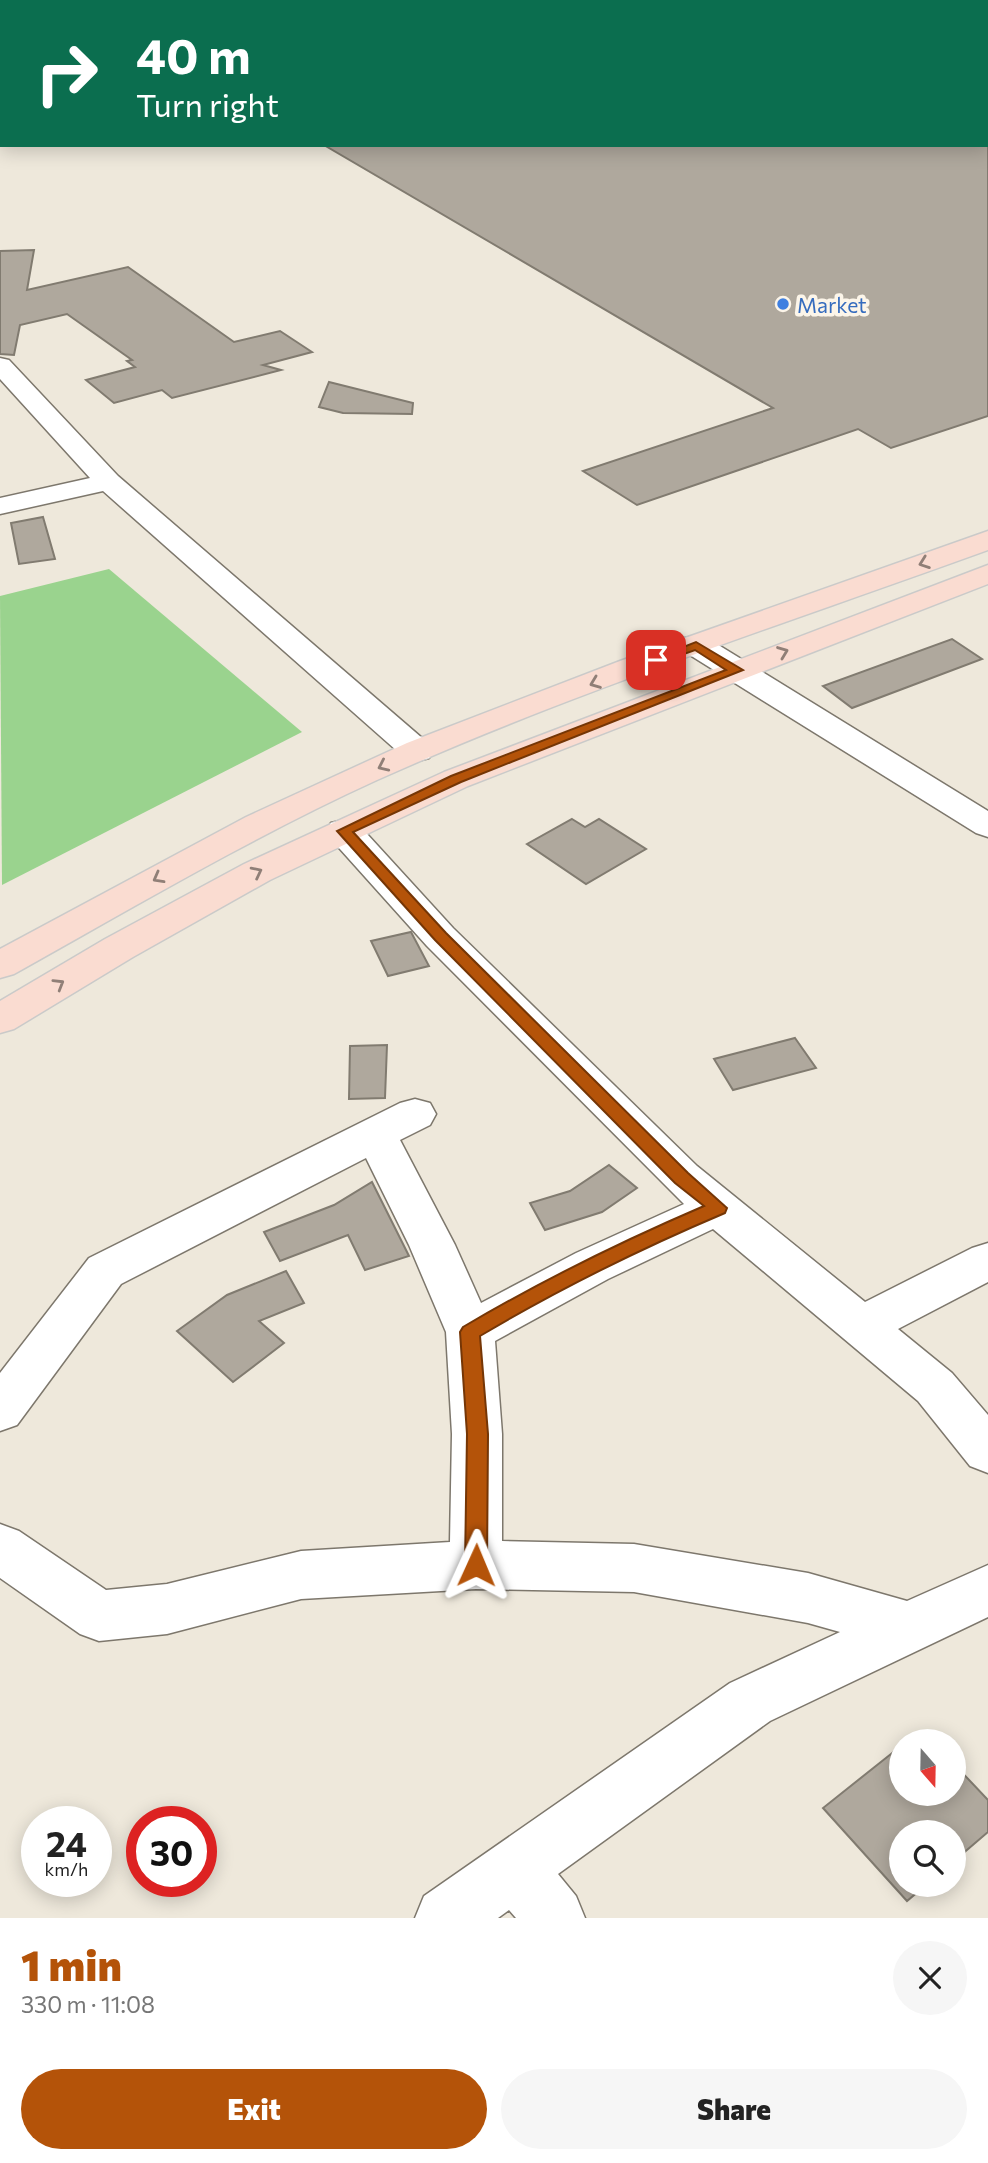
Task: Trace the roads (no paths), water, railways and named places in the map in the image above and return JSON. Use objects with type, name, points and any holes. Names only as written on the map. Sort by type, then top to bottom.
[{"type":"main road","points":[[0,965],[223,841],[417,751],[988,540]]},
{"type":"main road","points":[[0,1018],[118,948],[257,872],[456,779],[988,574]]},
{"type":"street","points":[[0,365],[108,482],[417,751]]},
{"type":"street","points":[[0,506],[108,482]]},
{"type":"street","points":[[696,646],[988,826]]},
{"type":"street","points":[[344,831],[450,946],[682,1178],[935,1387],[988,1451]]},
{"type":"street","points":[[0,1410],[105,1272],[395,1124],[432,1245],[470,1332],[477,1434],[476,1565]]},
{"type":"street","points":[[470,1332],[546,1287],[612,1254],[718,1208]]},
{"type":"street","points":[[861,1326],[988,1261]]},
{"type":"street","points":[[0,1548],[99,1616],[167,1609],[301,1575],[476,1565],[634,1568],[808,1598],[909,1627]]},
{"type":"street","points":[[446,1918],[750,1702],[988,1590]]},
{"type":"street","points":[[516,1869],[554,1918]]},
{"type":"place","name":"Market","points":[[783,304]]}]
